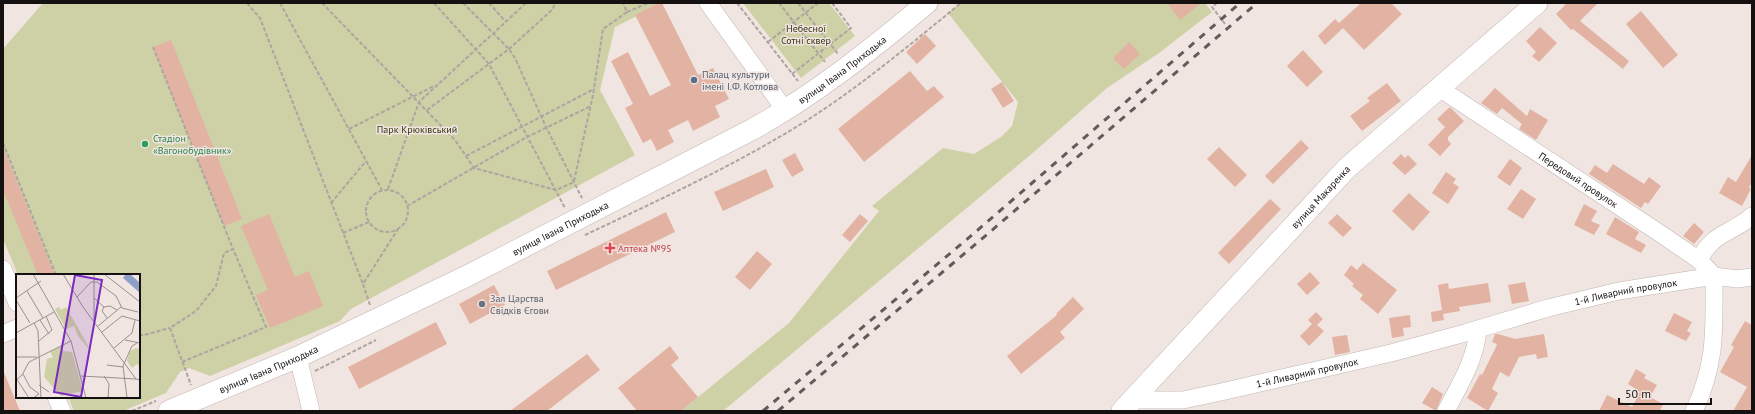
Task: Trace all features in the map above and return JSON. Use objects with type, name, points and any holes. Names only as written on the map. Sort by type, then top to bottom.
[{"type":"main road","name":"вулиця Івана Приходька","points":[[163,405],[298,357],[467,276],[654,180],[785,110],[861,57],[927,3]]},
{"type":"main road","name":"вулиця Макаренка","points":[[1127,406],[1347,168],[1537,3]]},
{"type":"street","points":[[708,3],[785,110]]},
{"type":"street","name":"Передовий провулок","points":[[1439,88],[1699,260],[1714,276]]},
{"type":"street","points":[[1699,260],[1704,250],[1719,235],[1742,224],[1752,216]]},
{"type":"street","points":[[3,269],[16,301]]},
{"type":"street","points":[[1694,411],[1709,374],[1711,361],[1713,344],[1714,276]]},
{"type":"street","name":"1-й Ливарний провулок","points":[[1127,406],[1182,400],[1391,353],[1548,308],[1612,293],[1714,276],[1737,279],[1752,277]]},
{"type":"street","points":[[3,334],[16,328]]},
{"type":"street","points":[[1446,411],[1472,359],[1477,343],[1478,329]]},
{"type":"street","points":[[298,357],[311,411]]},
{"type":"street","points":[[56,398],[62,411]]},
{"type":"path","points":[[248,3],[260,18],[372,309]]},
{"type":"path","points":[[280,3],[382,190]]},
{"type":"path","points":[[322,3],[427,110],[466,156],[474,168],[556,190],[574,182]]},
{"type":"path","points":[[434,3],[478,49],[489,64],[556,190],[565,210],[572,206]]},
{"type":"path","points":[[463,3],[509,49],[515,58],[546,127],[584,200]]},
{"type":"path","points":[[489,3],[506,22]]},
{"type":"path","points":[[388,190],[419,102],[526,3]]},
{"type":"path","points":[[427,110],[509,49],[553,9],[555,3]]},
{"type":"path","points":[[623,3],[627,12]]},
{"type":"path","points":[[574,182],[591,106],[603,29],[627,12],[648,3]]},
{"type":"path","points":[[737,3],[800,84],[801,83]]},
{"type":"path","points":[[779,3],[826,63]]},
{"type":"path","points":[[798,3],[838,54]]},
{"type":"path","points":[[768,42],[818,3]]},
{"type":"path","points":[[792,74],[851,28],[832,3]]},
{"type":"path","points":[[1217,3],[1212,7],[1225,24]]},
{"type":"path","points":[[153,47],[233,249],[266,327],[182,362]]},
{"type":"path","points":[[832,59],[843,49]]},
{"type":"path","points":[[349,129],[436,85]]},
{"type":"path","points":[[466,156],[594,89]]},
{"type":"path","points":[[408,206],[527,137],[591,106]]},
{"type":"path","points":[[3,143],[56,274]]},
{"type":"path","points":[[332,203],[366,161]]},
{"type":"path","points":[[363,284],[406,219],[408,206],[399,193],[388,190],[376,192],[368,201],[366,214],[369,222],[375,229],[381,231],[393,231],[399,228]]},
{"type":"path","points":[[579,202],[588,198]]},
{"type":"path","points":[[343,233],[369,222]]},
{"type":"path","points":[[140,335],[170,328],[196,311],[216,286],[224,253],[233,249]]},
{"type":"path","points":[[170,328],[192,386],[185,389]]},
{"type":"path","points":[[132,411],[163,405]]},
{"type":"green space","name":"Парк Крюківський","points":[[43,3],[663,3],[615,27],[600,90],[635,155],[351,309],[340,321],[210,376],[189,368],[180,372],[166,393],[123,411],[74,411],[68,398],[140,398],[140,274],[18,274],[3,239],[3,49]]},
{"type":"green space","name":"Небесної Сотні сквер","points":[[743,3],[829,3],[855,36],[801,78]]},
{"type":"green space","points":[[961,3],[1205,3],[1212,12],[1159,53],[1107,88],[1035,151],[723,411],[681,411],[789,323],[879,211],[872,206],[943,148],[974,154],[1001,137],[1012,126],[1018,102],[948,13]]},
{"type":"building","name":"Палац культури імені І.Ф. Котлова","points":[[659,3],[662,3],[698,75],[713,68],[729,99],[715,106],[720,117],[693,131],[688,120],[668,130],[674,142],[657,151],[651,139],[643,143],[625,108],[633,104],[611,61],[628,52],[650,96],[671,85],[635,15]]},
{"type":"building","points":[[1167,3],[1201,3],[1180,20]]},
{"type":"building","points":[[1361,3],[1391,3],[1402,14],[1364,50],[1343,28],[1325,45],[1318,36],[1335,19],[1339,23]]},
{"type":"building","points":[[1567,3],[1598,3],[1580,21],[1629,61],[1623,69],[1573,29],[1571,30],[1556,14]]},
{"type":"building","points":[[1641,11],[1678,55],[1663,68],[1626,24]]},
{"type":"building","points":[[1540,27],[1557,43],[1539,62],[1532,56],[1536,52],[1526,41]]},
{"type":"building","points":[[925,34],[936,46],[917,64],[906,52]]},
{"type":"building","points":[[171,40],[242,219],[224,226],[153,47]]},
{"type":"building","points":[[1129,42],[1140,54],[1124,69],[1113,58]]},
{"type":"building","points":[[1303,50],[1323,72],[1307,87],[1287,66]]},
{"type":"building","points":[[910,71],[927,91],[934,86],[944,97],[864,162],[838,129]]},
{"type":"building","points":[[1002,82],[1014,101],[1003,108],[991,89]]},
{"type":"building","points":[[1387,83],[1401,101],[1362,131],[1350,116],[1370,101],[1367,98]]},
{"type":"building","points":[[1495,88],[1527,116],[1530,109],[1548,120],[1536,140],[1519,129],[1522,124],[1502,108],[1497,114],[1481,103]]},
{"type":"building","points":[[1450,107],[1464,121],[1448,137],[1451,144],[1440,156],[1428,145],[1445,127],[1437,119]]},
{"type":"building","points":[[1301,140],[1309,148],[1273,184],[1265,176]]},
{"type":"building","points":[[1219,147],[1247,175],[1235,187],[1207,159]]},
{"type":"building","points":[[3,148],[55,274],[38,274],[3,190]]},
{"type":"building","points":[[795,153],[804,170],[792,177],[782,160]]},
{"type":"building","points":[[1401,154],[1405,158],[1408,155],[1417,164],[1405,175],[1392,163]]},
{"type":"building","points":[[1752,155],[1752,181],[1749,188],[1751,189],[1742,206],[1719,193],[1728,177],[1736,182]]},
{"type":"building","points":[[1510,159],[1522,168],[1510,186],[1497,177]]},
{"type":"building","points":[[1613,164],[1644,184],[1649,177],[1661,186],[1648,204],[1645,202],[1641,208],[1589,174],[1595,165],[1607,173]]},
{"type":"building","points":[[766,169],[774,187],[723,211],[714,192]]},
{"type":"building","points":[[1446,172],[1456,179],[1453,183],[1459,187],[1448,204],[1432,193]]},
{"type":"building","points":[[1521,189],[1536,199],[1523,219],[1507,209]]},
{"type":"building","points":[[1409,193],[1430,212],[1413,231],[1392,211]]},
{"type":"building","points":[[1270,199],[1281,209],[1229,264],[1218,253]]},
{"type":"building","points":[[1584,204],[1597,211],[1591,221],[1600,225],[1594,235],[1574,225]]},
{"type":"building","points":[[666,212],[675,232],[556,290],[547,271]]},
{"type":"building","points":[[269,214],[295,277],[309,271],[323,306],[270,328],[256,295],[268,290],[241,226]]},
{"type":"building","points":[[860,214],[868,221],[850,242],[842,235]]},
{"type":"building","points":[[1337,214],[1352,228],[1343,237],[1328,223]]},
{"type":"building","points":[[1615,217],[1639,232],[1635,239],[1646,245],[1641,253],[1606,234]]},
{"type":"building","points":[[1694,223],[1704,232],[1694,244],[1683,236]]},
{"type":"building","points":[[757,251],[772,264],[750,290],[735,277]]},
{"type":"building","points":[[1363,263],[1397,290],[1378,314],[1360,299],[1363,295],[1352,286],[1354,284],[1344,275],[1351,265],[1357,270]]},
{"type":"building","points":[[1310,272],[1320,283],[1307,295],[1297,284]]},
{"type":"building","points":[[1525,282],[1529,301],[1512,304],[1508,285]]},
{"type":"building","points":[[1448,283],[1449,289],[1488,283],[1491,302],[1459,307],[1460,311],[1443,314],[1444,320],[1432,322],[1431,312],[1442,310],[1438,285]]},
{"type":"building","name":"Зал Царства Свідків Єгови","points":[[494,285],[505,305],[470,324],[459,304]]},
{"type":"building","points":[[1073,297],[1084,309],[1060,332],[1065,338],[1021,374],[1007,356],[1057,315],[1056,314]]},
{"type":"building","points":[[1316,312],[1323,319],[1317,325],[1324,331],[1309,346],[1300,336],[1312,324],[1308,320]]},
{"type":"building","points":[[1674,313],[1692,322],[1687,331],[1691,333],[1686,341],[1665,331]]},
{"type":"building","points":[[1410,315],[1411,327],[1403,328],[1404,336],[1392,338],[1389,318]]},
{"type":"building","points":[[1745,321],[1752,325],[1752,411],[1733,411],[1747,387],[1720,372],[1734,347],[1731,345]]},
{"type":"building","points":[[436,322],[447,344],[359,389],[348,367]]},
{"type":"building","points":[[1495,334],[1515,339],[1544,334],[1548,357],[1537,359],[1536,354],[1519,357],[1509,377],[1500,372],[1492,389],[1498,393],[1488,411],[1467,398],[1480,374],[1482,375],[1496,347],[1497,344],[1492,342]]},
{"type":"building","points":[[1347,335],[1350,352],[1335,355],[1332,337]]},
{"type":"building","points":[[670,346],[679,358],[671,365],[698,397],[681,411],[637,411],[618,388]]},
{"type":"building","points":[[587,354],[600,370],[547,411],[510,411]]},
{"type":"building","points":[[1636,369],[1646,375],[1644,378],[1657,385],[1650,397],[1663,404],[1660,411],[1599,411],[1607,395],[1632,407],[1640,392],[1628,384]]},
{"type":"building","points":[[3,370],[20,411],[3,411]]},
{"type":"building","points":[[1432,387],[1443,394],[1436,411],[1422,403]]},
{"type":"railway","points":[[763,411],[972,235],[1240,3]]},
{"type":"railway","points":[[778,411],[1257,3]]},
{"type":"place","name":"Палац культури імені І.Ф. Котлова","points":[[694,80]]},
{"type":"place","name":"Стадіон «Вагонобудівник»","points":[[145,144]]},
{"type":"place","name":"Аптека №95","points":[[610,248]]},
{"type":"place","name":"Зал Царства Свідків Єгови","points":[[482,304]]}]
